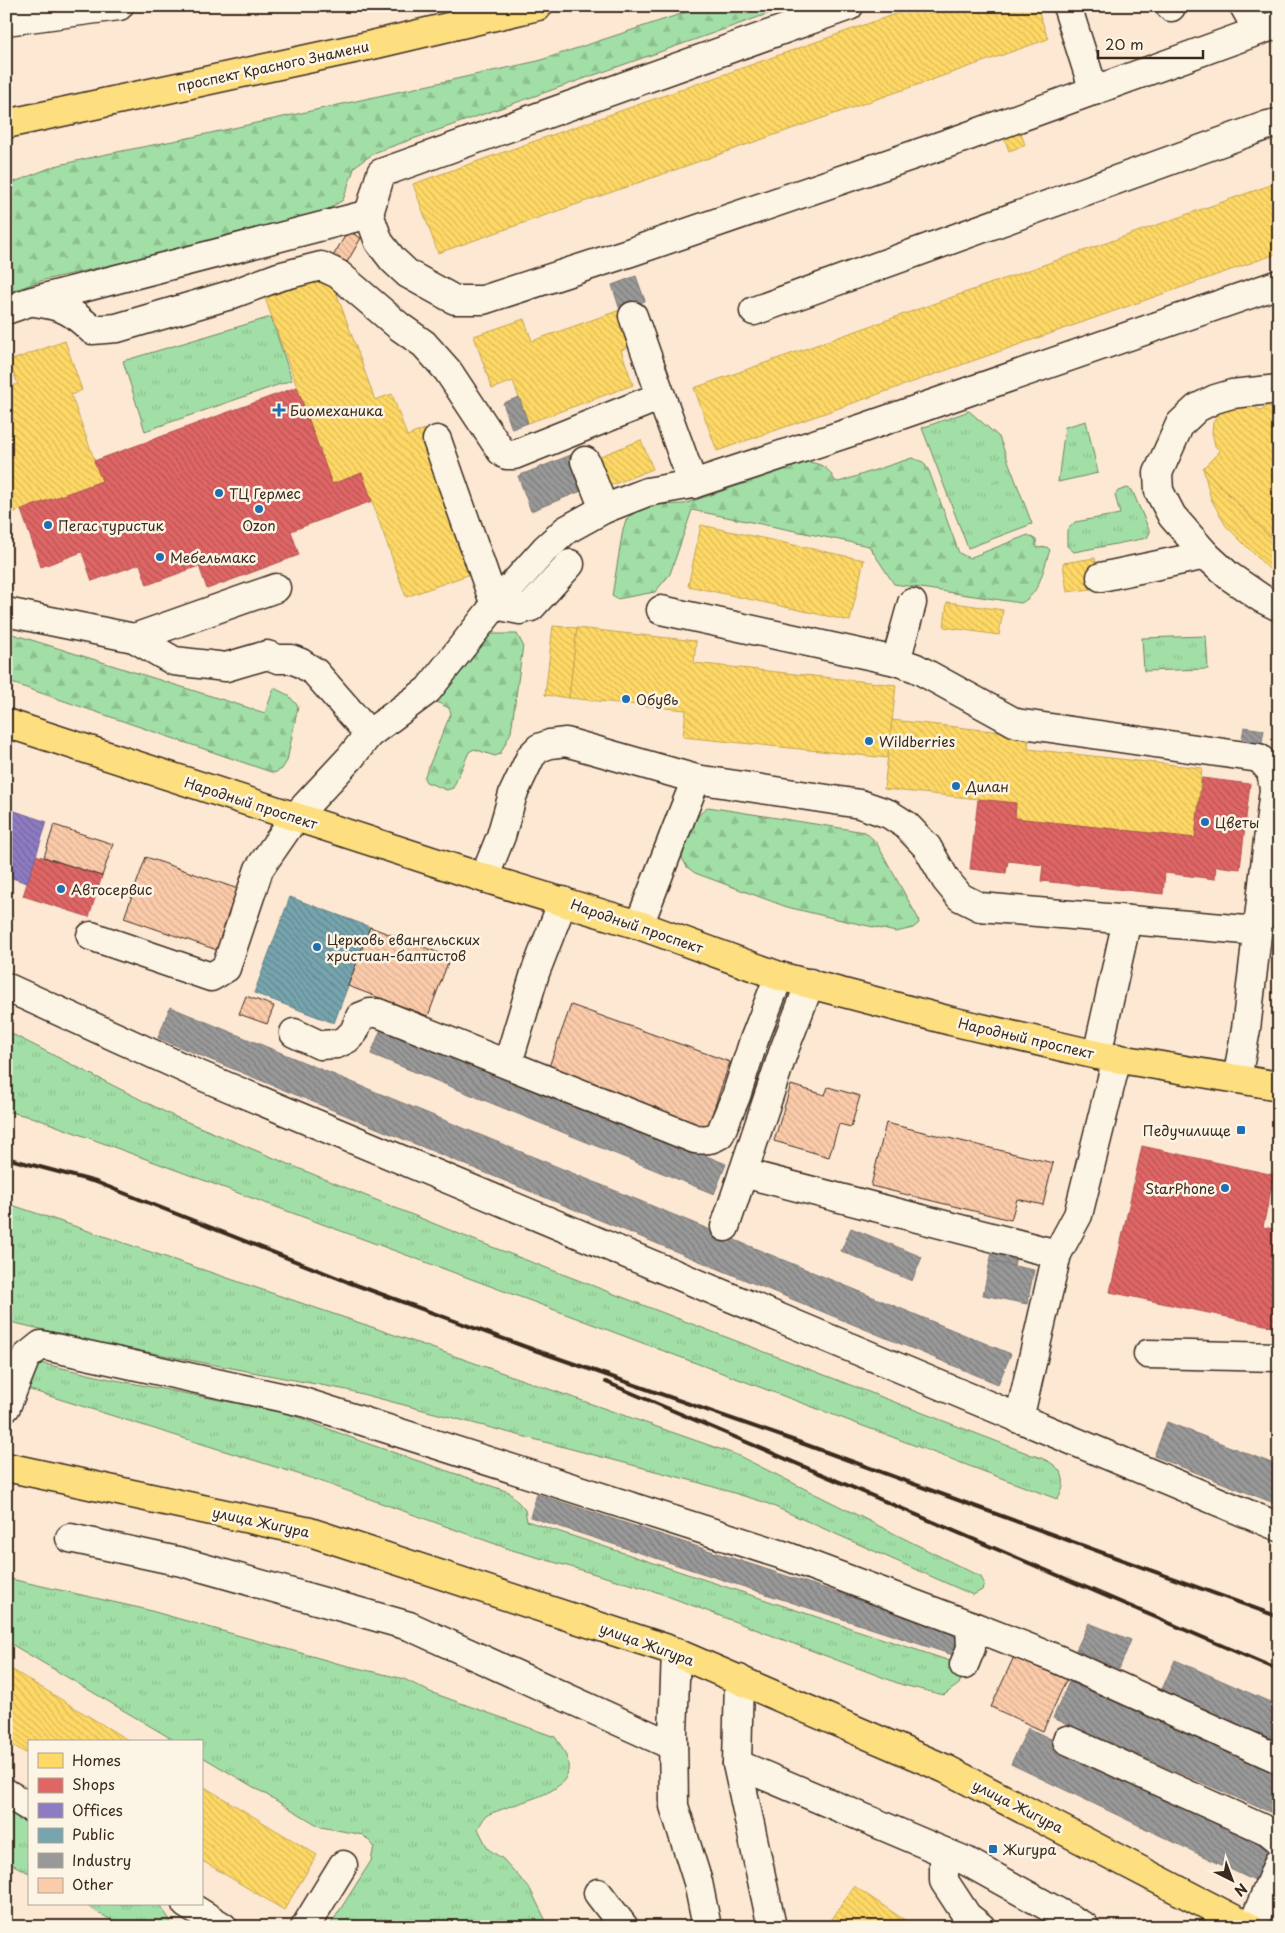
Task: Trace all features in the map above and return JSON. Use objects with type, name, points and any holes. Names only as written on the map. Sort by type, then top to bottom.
[{"type":"main road","name":"проспект Красного Знамени","points":[[6,124],[362,47],[538,6]]},
{"type":"main road","name":"Народный проспект","points":[[6,723],[484,878],[638,925],[779,976],[951,1021],[1107,1057],[1279,1086]]},
{"type":"main road","name":"улица Жигура","points":[[6,1467],[310,1532],[676,1652],[946,1769],[1250,1927]]},
{"type":"lane","points":[[6,21],[119,6]]},
{"type":"lane","points":[[849,6],[381,172],[369,214],[379,242],[393,260],[408,274],[455,300],[484,300],[631,252],[1269,28],[1244,6]]},
{"type":"lane","points":[[1067,6],[1094,91]]},
{"type":"lane","points":[[754,311],[1268,125],[1279,123]]},
{"type":"lane","points":[[6,310],[32,301],[369,214]]},
{"type":"lane","points":[[32,301],[58,306],[75,314],[92,330],[117,328],[320,266],[338,274],[400,327],[424,344],[448,371],[501,451],[506,455],[514,455],[661,396]]},
{"type":"lane","points":[[91,936],[211,977],[226,968],[260,869],[295,817],[350,758],[369,734],[428,690],[494,605],[545,549],[566,530],[604,509],[647,492],[693,484],[864,428],[1279,284]]},
{"type":"lane","points":[[633,316],[693,484]]},
{"type":"lane","points":[[1279,389],[1232,394],[1215,399],[1197,408],[1180,424],[1158,473],[1159,491],[1172,516],[1206,555],[1229,576],[1261,598],[1279,607]]},
{"type":"lane","points":[[437,440],[494,605]]},
{"type":"lane","points":[[585,461],[604,509]]},
{"type":"lane","points":[[1102,577],[1206,555]]},
{"type":"lane","points":[[494,605],[520,610],[531,607],[570,564]]},
{"type":"lane","points":[[134,638],[276,588]]},
{"type":"lane","points":[[896,661],[912,603]]},
{"type":"lane","points":[[661,610],[896,661],[916,668],[1016,723],[1260,758],[1271,771],[1274,789],[1246,1028],[1237,1079]]},
{"type":"lane","points":[[6,612],[134,638],[174,661],[190,664],[226,666],[267,655],[278,659],[291,659],[315,672],[369,734]]},
{"type":"lane","points":[[484,878],[501,836],[513,794],[531,756],[539,748],[550,744],[566,742],[696,779],[860,804],[889,814],[906,825],[927,846],[946,880],[960,897],[980,906],[1257,931]]},
{"type":"lane","points":[[638,925],[696,779]]},
{"type":"lane","points":[[508,1063],[535,973],[563,901]]},
{"type":"lane","points":[[1019,1418],[1057,1254],[1078,1215],[1107,1057],[1127,920]]},
{"type":"lane","points":[[294,1033],[320,1045],[337,1044],[354,1032],[360,1017],[378,1012],[704,1140],[715,1138],[720,1134],[736,1096],[754,1040],[779,976]]},
{"type":"lane","points":[[725,1227],[784,1050],[810,984]]},
{"type":"lane","points":[[6,987],[152,1055],[1279,1527]]},
{"type":"lane","points":[[743,1173],[1057,1254]]},
{"type":"lane","points":[[6,1407],[26,1357],[41,1345],[303,1402],[786,1556],[1057,1659],[1279,1759]]},
{"type":"lane","points":[[1148,1354],[1279,1357]]},
{"type":"lane","points":[[70,1538],[182,1562],[409,1626],[673,1746]]},
{"type":"lane","points":[[964,1665],[971,1648],[970,1625]]},
{"type":"lane","points":[[676,1652],[673,1746],[674,1806],[698,1882],[707,1927]]},
{"type":"lane","points":[[739,1679],[737,1764],[772,1927]]},
{"type":"lane","points":[[1067,1740],[1268,1831],[1279,1840]]},
{"type":"lane","points":[[737,1764],[966,1861],[1085,1927]]},
{"type":"lane","points":[[6,1793],[28,1806]]},
{"type":"lane","points":[[944,1852],[944,1881],[967,1916],[981,1927]]},
{"type":"lane","points":[[1250,1927],[1279,1861]]},
{"type":"lane","points":[[305,1927],[343,1865]]},
{"type":"lane","points":[[598,1893],[624,1927]]},
{"type":"lane","points":[[189,1906],[223,1927]]},
{"type":"green space","points":[[705,6],[790,6],[376,152],[355,166],[343,200],[325,211],[186,248],[44,280],[6,293],[6,186],[9,184],[55,166],[102,155],[188,138],[538,61]]},
{"type":"green space","points":[[271,317],[292,380],[145,431],[123,361]]},
{"type":"green space","points":[[969,411],[999,437],[1032,524],[968,548],[922,428]]},
{"type":"green space","points":[[1086,421],[1098,473],[1058,482],[1065,427]]},
{"type":"green space","points":[[912,458],[923,462],[929,471],[959,553],[969,558],[1028,535],[1036,540],[1037,548],[1047,547],[1050,550],[1033,594],[1021,603],[894,584],[869,546],[692,510],[670,574],[655,592],[617,599],[612,596],[623,529],[627,518],[640,509],[654,505],[684,504],[808,462],[824,467],[835,481],[839,482]]},
{"type":"green space","points":[[1127,488],[1132,490],[1150,532],[1147,538],[1074,552],[1067,546],[1067,530],[1075,522],[1120,514],[1115,495],[1118,491]]},
{"type":"green space","points":[[6,632],[265,713],[274,688],[288,695],[298,706],[287,761],[282,769],[274,773],[6,681]]},
{"type":"green space","points":[[488,634],[517,634],[523,645],[511,732],[500,754],[495,756],[474,749],[469,752],[453,788],[447,790],[426,782],[424,778],[451,713],[449,708],[437,702],[435,697]]},
{"type":"green space","points":[[1206,636],[1208,669],[1144,671],[1142,638]]},
{"type":"green space","points":[[708,807],[865,832],[876,842],[919,923],[913,928],[896,932],[837,919],[787,907],[695,873],[687,867],[682,858],[688,836],[697,817]]},
{"type":"green space","points":[[6,1031],[173,1116],[310,1173],[474,1240],[1048,1461],[1059,1470],[1062,1476],[1062,1490],[1057,1499],[539,1304],[35,1118],[6,1111]]},
{"type":"green space","points":[[6,1203],[366,1325],[737,1455],[981,1577],[984,1583],[982,1590],[973,1595],[764,1502],[697,1482],[347,1390],[105,1344],[6,1321]]},
{"type":"green space","points":[[6,1355],[105,1378],[287,1413],[360,1441],[509,1492],[525,1510],[527,1521],[950,1661],[962,1676],[959,1684],[944,1695],[903,1685],[654,1591],[512,1550],[317,1480],[21,1387],[6,1385]]},
{"type":"green space","points":[[6,1578],[144,1609],[340,1664],[404,1679],[430,1692],[555,1737],[565,1754],[568,1768],[565,1779],[544,1794],[487,1815],[478,1829],[488,1849],[503,1859],[530,1889],[549,1927],[329,1927],[371,1861],[374,1846],[363,1835],[321,1827],[202,1757],[202,1740],[174,1740],[6,1641]]},
{"type":"green space","points":[[6,1806],[28,1819],[28,1872],[6,1861]]},
{"type":"green space","points":[[87,1906],[160,1906],[170,1920],[171,1927],[123,1927]]},
{"type":"building: Homes","points":[[918,6],[1037,6],[1048,39],[438,253],[413,184]]},
{"type":"building: Homes","points":[[1019,128],[1025,145],[1009,151],[1003,134]]},
{"type":"building: Homes","points":[[1279,182],[1279,253],[717,451],[694,388]]},
{"type":"building: Homes","points":[[330,275],[375,400],[392,394],[407,436],[425,429],[476,572],[406,597],[362,473],[332,484],[265,298]]},
{"type":"building: Homes","points":[[620,310],[633,346],[621,350],[633,385],[528,423],[513,381],[492,389],[474,336],[524,319],[532,341]]},
{"type":"building: Homes","points":[[65,341],[82,390],[71,395],[102,481],[6,515],[6,388],[18,384],[9,361]]},
{"type":"building: Homes","points":[[1278,396],[1279,547],[1203,468],[1220,451],[1215,446],[1212,432],[1213,423],[1217,415],[1224,410],[1248,404],[1255,406],[1261,411]]},
{"type":"building: Homes","points":[[641,440],[653,469],[604,488],[593,459]]},
{"type":"building: Homes","points":[[1203,468],[1279,547],[1279,579],[1226,526],[1211,499]]},
{"type":"building: Homes","points":[[701,525],[864,560],[850,621],[688,586]]},
{"type":"building: Homes","points":[[1095,558],[1099,588],[1067,592],[1063,563]]},
{"type":"building: Homes","points":[[947,602],[1003,610],[999,635],[944,627]]},
{"type":"building: Homes","points":[[553,626],[577,628],[569,698],[545,695]]},
{"type":"building: Homes","points":[[577,628],[696,641],[694,663],[896,685],[888,758],[683,737],[686,710],[569,698]]},
{"type":"building: Homes","points":[[892,720],[1029,735],[1028,749],[1202,768],[1195,838],[1015,818],[1016,803],[884,789]]},
{"type":"building: Homes","points":[[6,1666],[128,1740],[28,1740],[28,1754],[6,1741]]},
{"type":"building: Homes","points":[[202,1786],[317,1855],[284,1910],[202,1861]]},
{"type":"building: Homes","points":[[854,1886],[900,1917],[916,1927],[827,1927]]},
{"type":"building: Shops","name":"ТЦ Гермес","points":[[297,387],[332,484],[362,473],[372,501],[291,531],[299,555],[207,589],[199,566],[147,585],[140,564],[92,581],[82,552],[41,567],[21,510],[102,481],[94,461]]},
{"type":"building: Shops","points":[[1202,778],[1250,784],[1240,869],[1216,866],[1215,879],[1165,873],[1163,894],[1041,881],[1043,865],[1008,861],[1006,873],[970,869],[978,799],[1016,803],[1015,818],[1195,838]]},
{"type":"building: Shops","name":"Автосервис","points":[[36,855],[102,876],[89,917],[23,896]]},
{"type":"building: Shops","points":[[1142,1146],[1274,1175],[1263,1227],[1279,1230],[1279,1328],[1110,1292]]},
{"type":"building: Offices","points":[[6,808],[47,822],[27,883],[6,876]]},
{"type":"building: Public","name":"Церковь евангельских христиан-баптистов","points":[[290,897],[370,927],[334,1023],[254,993]]},
{"type":"building: Industry","points":[[636,276],[645,301],[620,310],[612,285]]},
{"type":"building: Industry","points":[[519,397],[528,423],[512,429],[503,403]]},
{"type":"building: Industry","points":[[576,453],[589,488],[531,511],[518,476]]},
{"type":"building: Industry","points":[[1244,727],[1264,730],[1261,748],[1241,745]]},
{"type":"building: Industry","points":[[170,1007],[1011,1354],[998,1384],[158,1038]]},
{"type":"building: Industry","points":[[383,1024],[726,1164],[714,1194],[371,1054]]},
{"type":"building: Industry","points":[[851,1228],[922,1257],[912,1281],[841,1251]]},
{"type":"building: Industry","points":[[994,1246],[1017,1251],[1014,1266],[990,1261]]},
{"type":"building: Industry","points":[[990,1261],[1034,1270],[1027,1304],[983,1295]]},
{"type":"building: Industry","points":[[1167,1422],[1279,1466],[1279,1505],[1154,1456]]},
{"type":"building: Industry","points":[[537,1494],[963,1634],[956,1656],[530,1517]]},
{"type":"building: Industry","points":[[1089,1623],[1131,1640],[1119,1669],[1076,1650]]},
{"type":"building: Industry","points":[[1175,1660],[1279,1706],[1279,1748],[1159,1696]]},
{"type":"building: Industry","points":[[1069,1682],[1279,1772],[1279,1816],[1053,1718]]},
{"type":"building: Industry","points":[[1028,1728],[1272,1845],[1255,1881],[1011,1764]]},
{"type":"building: Other","points":[[348,231],[361,238],[346,264],[333,256]]},
{"type":"building: Other","points":[[54,825],[113,844],[102,876],[44,857]]},
{"type":"building: Other","points":[[146,857],[241,890],[220,951],[124,918]]},
{"type":"building: Other","points":[[370,927],[450,957],[428,1016],[348,986]]},
{"type":"building: Other","points":[[246,996],[274,1006],[267,1024],[239,1014]]},
{"type":"building: Other","points":[[571,1005],[730,1062],[707,1129],[547,1072]]},
{"type":"building: Other","points":[[791,1085],[825,1095],[828,1087],[860,1096],[851,1127],[839,1124],[829,1157],[774,1141]]},
{"type":"building: Other","points":[[886,1123],[1053,1163],[1043,1205],[1017,1199],[1011,1220],[871,1186]]},
{"type":"building: Other","points":[[1017,1650],[1069,1674],[1043,1731],[991,1707]]},
{"type":"railway","points":[[6,1158],[96,1182],[348,1282],[526,1347],[804,1444],[1279,1617]]},
{"type":"railway","points":[[606,1382],[1279,1670]]},
{"type":"place","name":"Биомеханика","points":[[279,410]]},
{"type":"place","name":"ТЦ Гермес","points":[[219,493]]},
{"type":"place","name":"Ozon","points":[[259,509]]},
{"type":"place","name":"Пегас туристик","points":[[48,525]]},
{"type":"place","name":"Мебельмакс","points":[[160,557]]},
{"type":"place","name":"Обувь","points":[[626,699]]},
{"type":"place","name":"Wildberries","points":[[869,741]]},
{"type":"place","name":"Дилан","points":[[956,786]]},
{"type":"place","name":"Цветы","points":[[1205,822]]},
{"type":"place","name":"Автосервис","points":[[61,889]]},
{"type":"place","name":"Церковь евангельских христиан-баптистов","points":[[317,947]]},
{"type":"place","name":"Педучилище","points":[[1241,1130]]},
{"type":"place","name":"StarPhone","points":[[1225,1188]]},
{"type":"place","name":"Жигура","points":[[993,1849]]}]
